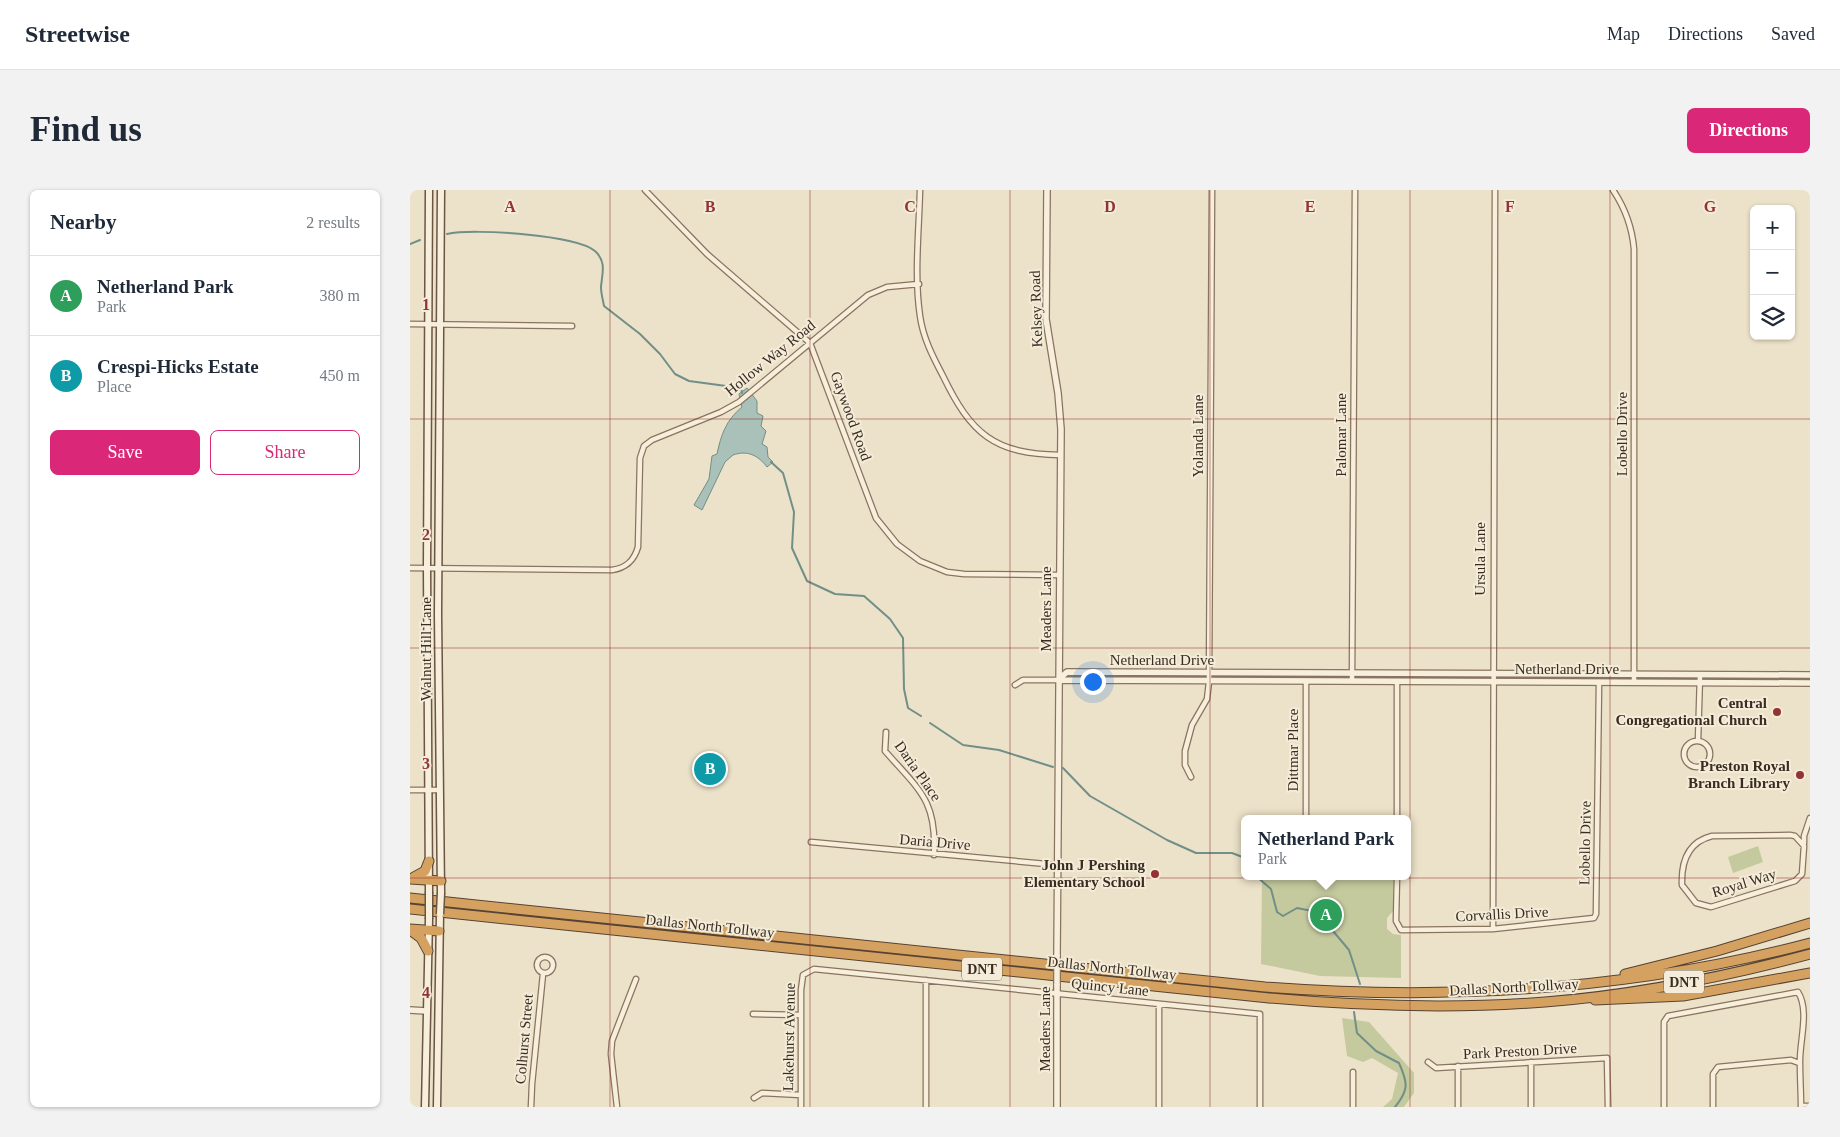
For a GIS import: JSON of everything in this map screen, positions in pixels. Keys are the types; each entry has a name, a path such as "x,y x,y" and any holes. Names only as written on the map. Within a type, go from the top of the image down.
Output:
{"highway":[{"path":"410,878 420,876 425,871 429,861"},
{"path":"410,878 441,880"},
{"name":"Dallas North Tollway","path":"410,898 1315,990 1392,994 1474,993 1598,982 1708,967 1810,944"},
{"name":"Dallas North Tollway","path":"410,909 1312,1002 1438,1005 1556,1001 1681,983 1810,954"},
{"path":"1598,982 1613,976 1717,951 1810,922"},
{"path":"410,930 439,931"},
{"path":"410,930 421,938 428,950"},
{"path":"1556,1001 1641,1000 1683,996 1810,973"}],"main road":[{"name":"Walnut Hill Lane","path":"425,1107 429,919 427,568 429,190"},
{"name":"Walnut Hill Lane","path":"437,1107 441,894 438,569 441,190"},
{"path":"426,1011 438,1011"}],"street":[{"name":"Gaywood Road","path":"645,190 707,254 810,343 876,518 897,544 920,561 948,572 964,574 1059,575"},
{"path":"920,190 920,315 926,340 951,393 969,421 988,437 1009,449 1028,454 1060,455"},
{"name":"Kelsey Road","path":"1047,190 1046,319 1058,392 1060,455"},
{"name":"Yolanda Lane","path":"1191,777 1184,765 1185,751 1192,724 1202,710 1207,698 1209,682 1212,190"},
{"name":"Palomar Lane","path":"1352,681 1355,190"},
{"name":"Ursula Lane","path":"1493,928 1492,674 1495,190"},
{"name":"Lobello Drive","path":"1612,190 1622,204 1630,223 1634,249 1634,682"},
{"name":"Hollow Way Road","path":"410,568 612,570 626,566 632,560 638,547 640,458 644,446 652,440 721,412 739,402 861,300 876,291 897,285 919,284"},
{"path":"410,324 572,326"},
{"name":"Meaders Lane","path":"1057,1107 1060,455"},
{"name":"Netherland Drive","path":"1058,680 1068,672 1810,676"},
{"path":"1422,673 1422,682"},
{"path":"1563,674 1563,682"},
{"path":"1698,741 1700,675"},
{"path":"1739,675 1739,683"},
{"path":"1015,686 1023,680 1058,680"},
{"name":"Netherland Drive","path":"1058,680 1810,683"},
{"name":"Dittmar Place","path":"1306,681 1306,815"},
{"path":"1397,682 1397,815"},
{"name":"Lobello Drive","path":"1596,914 1599,682"},
{"name":"Daria Place","path":"886,732 885,751 922,794 932,812 935,832 934,855"},
{"path":"1698,741 1707,745 1710,752 1708,761 1700,766 1692,766 1683,755 1686,746 1698,741"},
{"path":"410,790 439,790"},
{"name":"Royal Way","path":"1804,846 1796,836 1790,835 1712,836 1701,839 1685,855 1682,885 1696,903 1711,907 1800,878 1803,869 1804,846 1804,836 1810,812"},
{"name":"Daria Drive","path":"810,842 1057,865"},
{"name":"Corvallis Drive","path":"1397,880 1396,921 1401,930 1406,931 1493,928 1591,920 1596,914"},
{"name":"Quincy Lane","path":"808,970 1260,1014 1260,1107"},
{"name":"Lakehurst Avenue","path":"801,1107 803,975 808,970"},
{"name":"Colhurst Street","path":"531,1107 543,974"},
{"path":"617,1107 611,1054 612,1041 636,979"},
{"path":"926,980 926,1107"},
{"path":"1664,1107 1664,1022 1671,1014 1798,992 1803,1002 1804,1012 1799,1063 1801,1107 1810,1106"},
{"path":"1159,1005 1159,1107"},
{"path":"410,1010 426,1011"},
{"path":"753,1014 801,1015"},
{"name":"Park Preston Drive","path":"1428,1062 1436,1068 1607,1058 1608,1107"},
{"path":"1713,1107 1713,1074 1718,1067 1791,1060 1799,1063"},
{"path":"1531,1107 1532,1062"},
{"path":"1458,1066 1458,1107"},
{"path":"1353,1072 1353,1107"},
{"path":"754,1098 762,1094 801,1095"}],"green space":[{"path":"1758,846 1763,862 1733,873 1728,857"},
{"path":"1262,880 1393,880 1393,911 1387,918 1387,929 1393,934 1401,935 1401,978 1320,976 1261,964"},
{"path":"1342,1018 1369,1022 1414,1073 1414,1093 1404,1107 1383,1107 1392,1099 1398,1073 1372,1058 1363,1062 1347,1056"}],"water":[{"path":"747,388 757,401 757,413 763,416 761,426 766,431 762,444 767,447 768,457 773,462 767,467 760,459 748,453 733,455 725,462 702,510 694,505 709,479 712,456 717,454 722,434 728,423 742,407 739,394"}],"waterway":[{"path":"447,234 460,232 524,234 584,245 595,251 601,259 603,273 601,290 604,306 640,334 660,354 675,374 689,381 741,388 742,393"},
{"path":"410,244 420,240"},
{"path":"771,462 783,473 794,512 792,548 807,581 835,594 864,596 890,619 903,638 904,689 908,708 921,716"},
{"path":"930,723 963,745 999,750 1053,767"},
{"path":"1063,768 1090,796 1167,840 1196,853 1232,853 1241,856"},
{"path":"1261,880 1271,889 1277,912 1283,916 1297,908 1317,912 1349,950 1360,984"},
{"path":"1354,1012 1357,1033 1376,1051 1399,1063 1406,1086 1403,1096 1395,1107"}],"place":[{"name":"Central Congregational Church","path":"1777,712"},
{"name":"Crespi-Hicks Estate","path":"710,769"},
{"name":"Preston Royal Branch Library","path":"1800,775"},
{"name":"John J Pershing Elementary School","path":"1155,874"},
{"name":"Netherland Park","path":"1326,915"}]}
